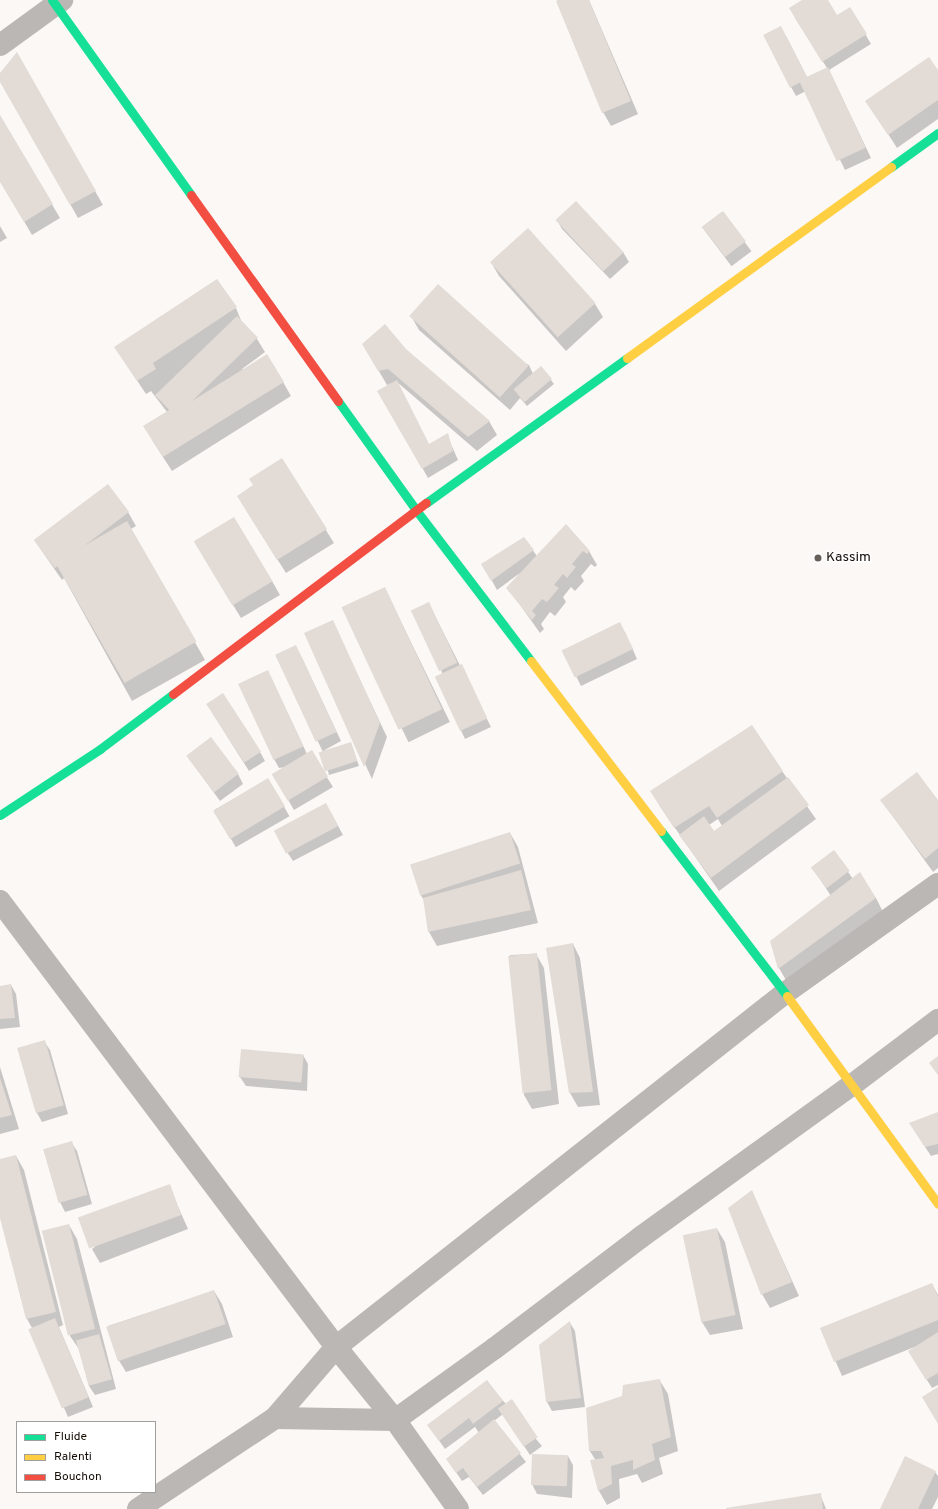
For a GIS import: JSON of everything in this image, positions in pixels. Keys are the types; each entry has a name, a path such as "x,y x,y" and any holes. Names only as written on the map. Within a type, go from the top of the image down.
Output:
{"street":[{"path":"0,44 56,2 416,510 785,993 938,1204"},
{"path":"0,815 100,749 416,510 938,133"},
{"path":"138,1509 275,1418 336,1347 785,993 938,884"},
{"path":"0,901 336,1347 395,1420 458,1509"},
{"path":"275,1418 395,1420 852,1086 938,1020"}],"building":[{"path":"589,0 631,101 602,113 556,1"},
{"path":"802,0 828,0 837,15 850,7 867,34 822,62 789,8"},
{"path":"781,26 808,79 790,88 763,35"},
{"path":"17,52 96,191 70,205 0,82 0,73"},
{"path":"929,57 938,70 938,100 888,135 865,101"},
{"path":"828,67 866,148 837,161 799,81"},
{"path":"0,115 53,204 24,222 0,182"},
{"path":"576,201 624,252 603,271 556,220"},
{"path":"723,211 746,241 725,257 702,227"},
{"path":"528,228 596,303 558,337 490,262"},
{"path":"217,279 237,307 153,363 156,369 137,381 114,347"},
{"path":"438,284 529,366 500,398 409,316"},
{"path":"237,316 258,338 176,417 155,395"},
{"path":"385,324 406,349 490,421 468,437 388,369 378,371 362,344"},
{"path":"267,354 284,382 163,457 143,426 174,407 176,411"},
{"path":"541,366 552,379 524,402 513,389"},
{"path":"397,380 429,444 448,433 453,451 422,469 377,391"},
{"path":"282,458 327,529 277,560 237,496 253,485 249,479"},
{"path":"108,484 129,512 55,568 34,540"},
{"path":"234,517 273,581 232,605 194,541"},
{"path":"127,521 196,641 125,683 55,562"},
{"path":"566,524 590,551 587,554 583,551 572,564 576,567 567,578 563,574 554,585 559,588 547,602 542,599 532,611 536,615 532,620 506,588"},
{"path":"524,537 534,550 491,581 481,564"},
{"path":"385,587 442,709 399,730 341,607"},
{"path":"429,602 457,663 439,671 411,610"},
{"path":"333,620 380,723 364,767 304,633"},
{"path":"620,622 633,649 575,677 562,650"},
{"path":"296,645 337,732 316,742 275,655"},
{"path":"462,664 487,718 460,731 435,677"},
{"path":"268,670 303,746 274,760 238,684"},
{"path":"223,693 261,752 244,763 206,704"},
{"path":"752,725 783,771 717,818 709,806 674,828 650,791"},
{"path":"211,737 239,774 214,792 186,756"},
{"path":"351,742 357,761 325,772 319,753"},
{"path":"312,750 328,777 288,801 272,774"},
{"path":"917,772 938,800 938,848 925,859 880,800"},
{"path":"788,777 809,805 711,878 679,835 704,816 714,831"},
{"path":"268,778 285,806 230,839 213,811"},
{"path":"326,803 338,826 286,854 274,831"},
{"path":"510,832 520,863 420,896 410,864"},
{"path":"834,850 850,871 826,888 811,867"},
{"path":"521,870 531,910 428,932 423,898"},
{"path":"860,872 876,898 778,969 770,941"},
{"path":"573,943 593,1092 569,1093 546,948"},
{"path":"537,953 551,1090 523,1093 508,956"},
{"path":"11,984 15,1018 0,1019 0,986"},
{"path":"45,1040 64,1105 36,1113 17,1048"},
{"path":"241,1049 304,1054 301,1082 239,1077"},
{"path":"938,1056 938,1075 929,1063"},
{"path":"0,1078 12,1115 0,1118"},
{"path":"938,1112 938,1144 925,1147 909,1123"},
{"path":"72,1141 87,1195 59,1203 43,1149"},
{"path":"16,1155 56,1312 26,1319 0,1218 0,1159"},
{"path":"170,1184 181,1215 89,1249 78,1218"},
{"path":"752,1190 792,1282 761,1295 728,1208"},
{"path":"69,1224 95,1329 68,1336 42,1231"},
{"path":"717,1228 736,1315 701,1322 683,1235"},
{"path":"932,1283 938,1297 938,1320 834,1362 820,1328"},
{"path":"214,1290 226,1324 118,1361 106,1327"},
{"path":"55,1318 89,1397 62,1408 28,1329"},
{"path":"570,1321 581,1398 546,1402 539,1345"},
{"path":"938,1332 938,1373 926,1380 908,1351"},
{"path":"99,1334 112,1379 89,1386 76,1341"},
{"path":"660,1379 671,1437 652,1444 655,1460 633,1470 633,1460 611,1466 612,1484 598,1491 590,1460 604,1458 601,1451 589,1451 586,1408 622,1396 623,1385"},
{"path":"487,1380 503,1401 473,1424 469,1418 439,1441 427,1425"},
{"path":"938,1387 938,1424 922,1397"},
{"path":"512,1399 538,1437 524,1447 498,1409"},
{"path":"494,1419 521,1453 477,1487 463,1468 456,1473 446,1459"},
{"path":"532,1454 568,1455 567,1486 531,1485"},
{"path":"905,1456 936,1471 918,1509 880,1509"},
{"path":"821,1493 823,1509 726,1509 726,1508"}],"traffic: fast":[{"path":"52,0 191,195"},
{"path":"891,167 938,133"},
{"path":"426,503 627,358"},
{"path":"338,401 416,510 531,661"},
{"path":"0,815 100,749 173,694"},
{"path":"661,831 787,996"}],"traffic: slow":[{"path":"627,358 891,167"},
{"path":"531,661 661,831"},
{"path":"787,996 938,1204"}],"traffic: jam":[{"path":"191,195 338,401"},
{"path":"173,694 426,503"}],"place":[{"name":"Kassim","path":"818,558"}]}
